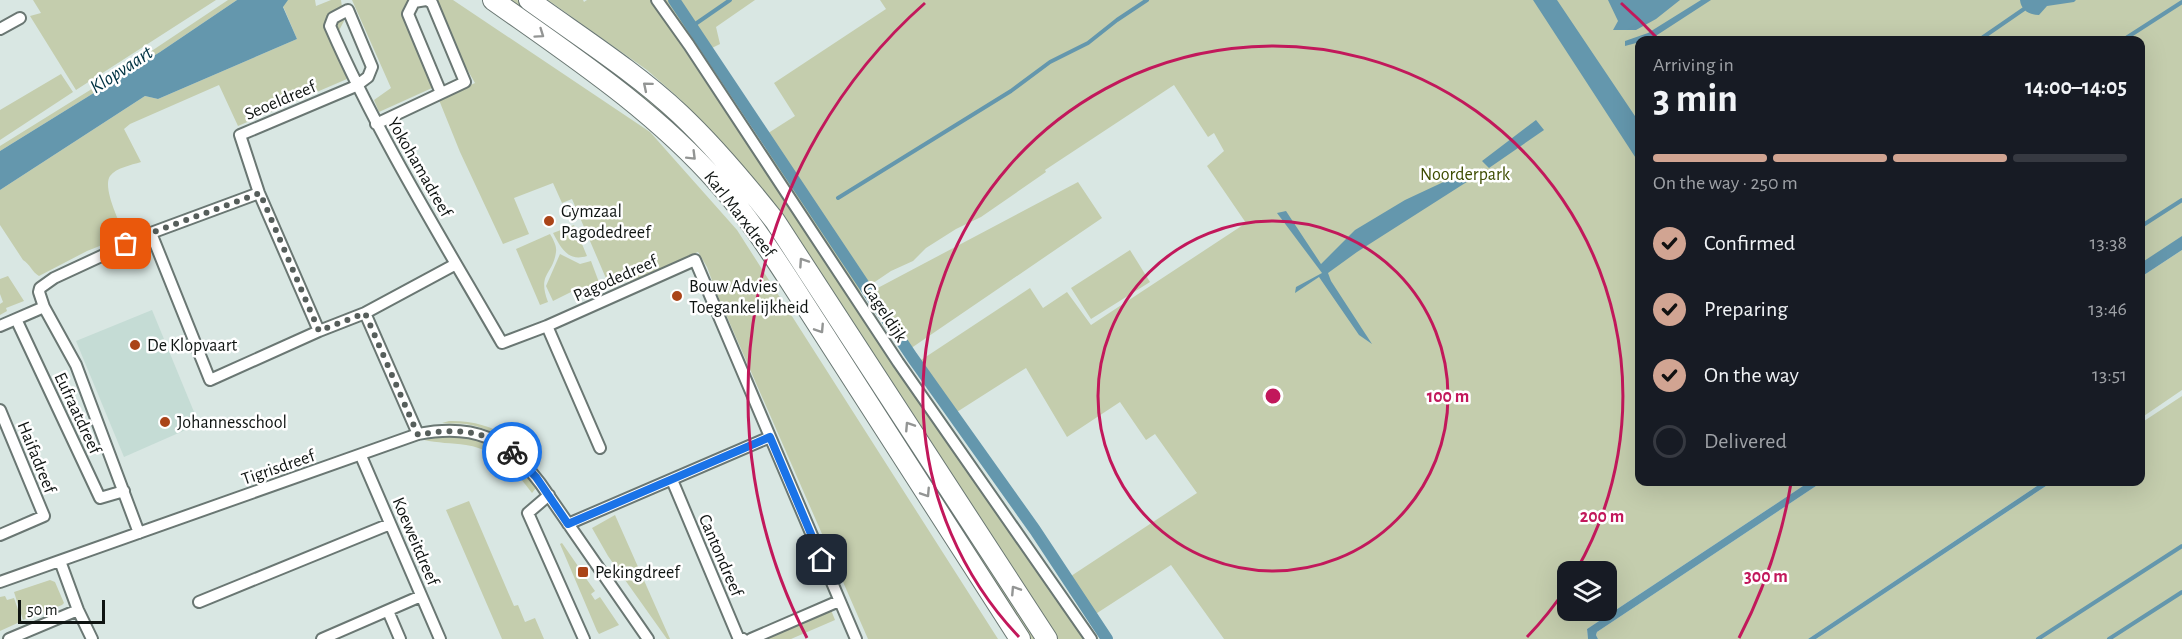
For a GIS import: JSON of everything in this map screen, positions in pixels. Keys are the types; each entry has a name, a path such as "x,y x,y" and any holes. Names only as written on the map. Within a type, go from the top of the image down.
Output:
{"highway":[{"name":"Karl Marxdreef","path":"493,0 594,72 654,119 719,184 755,229 792,284 1020,639"},
{"name":"Karl Marxdreef","path":"529,0 636,77 679,113 724,157 768,212 808,269 1047,639"}],"street":[{"path":"376,124 465,82 432,3 426,0 414,2 408,14 441,93"},
{"name":"Gageldijk","path":"657,0 898,362 1090,639"},
{"name":"Yokohamadreef","path":"356,86 368,77 372,66 348,10 333,18 330,26 356,86 376,124 456,264"},
{"path":"0,29 20,18"},
{"name":"Seoeldreef","path":"260,193 240,135 356,86"},
{"path":"319,331 260,193 151,233 210,380 365,313 456,264"},
{"name":"Eufraatdreef","path":"139,532 76,365 44,307 39,292 40,288 54,278 151,233"},
{"name":"Pagodedreef","path":"456,264 501,343 547,326 695,260 770,437"},
{"path":"0,326 44,307"},
{"path":"365,313 418,435"},
{"name":"Eufraatdreef","path":"16,319 100,498 124,491"},
{"path":"547,326 600,448"},
{"name":"Haifadreef","path":"0,410 44,516 0,535"},
{"name":"Tigrisdreef","path":"0,582 418,435 441,430 459,430 476,433 498,442 522,461 549,495 648,639"},
{"path":"568,524 770,437 856,639"},
{"name":"Koeweitdreef","path":"361,456 440,639"},
{"name":"Cantondreef","path":"672,480 738,637 743,639"},
{"path":"549,495 528,513 584,639"},
{"path":"199,602 390,524"},
{"path":"60,561 78,610 92,639"},
{"path":"322,639 421,596"},
{"path":"751,639 839,601"},
{"path":"9,639 78,610"},
{"path":"388,612 400,639"}],"shaded area":[{"path":"152,310 199,424 124,457 76,341"}],"green space":[{"path":"33,0 216,0 76,90 30,16 41,13"},
{"path":"228,0 237,0 160,52 0,151 0,146 132,64"},
{"path":"287,0 315,0 316,6 331,0 341,0 344,21 332,44 347,79 238,126 219,85 130,124 124,129 141,162 116,171 108,181 113,206 125,236 87,251 39,276 23,260 0,225 0,190 145,96 158,99 297,39 283,6"},
{"path":"352,0 411,0 404,15 405,22 432,88 379,112 374,100 391,88"},
{"path":"427,0 453,0 650,132 737,230 998,639 868,639 707,267 698,252 637,279 618,284 616,280 608,283 572,199 562,203 553,183 514,198 529,234 503,244 460,152 439,100 475,83"},
{"path":"502,0 517,0 637,84 748,192 1042,639 1028,639 747,207"},
{"path":"548,0 583,0 584,2 587,0 651,0 914,395 1005,520 1085,639 1055,639 767,196 738,160 680,99 647,70"},
{"path":"657,0 755,0 716,27 720,44 704,52 697,40 689,45"},
{"name":"Noorderpark","path":"880,0 2182,0 2182,238 2145,262 2145,36 1635,36 1635,486 1803,486 1617,609 1617,561 1557,561 1557,621 1599,621 1587,629 1588,639 1224,639 1171,565 1091,617 1065,580 1197,493 1155,434 1146,440 1120,402 1067,437 1026,368 949,417 915,364 1030,288 1043,308 1067,292 1091,325 1246,223 1207,166 1224,151 1214,133 1208,137 1174,85 1045,170 1046,172 981,217 956,229 926,248 913,261 891,271 854,296 760,153 769,147 762,137 795,116 774,83 886,9"},
{"path":"61,74 73,92 0,140 0,110"},
{"path":"1078,182 1102,218 904,353 866,297 872,291"},
{"path":"574,225 587,256 570,255 562,248 553,233"},
{"path":"550,234 556,252 544,285 548,302 540,305 516,249"},
{"path":"1130,250 1150,282 1091,319 1071,288"},
{"path":"2182,250 2182,390 2145,415 2145,274"},
{"path":"560,254 580,264 591,261 600,285 583,292 581,287 553,301 546,286"},
{"path":"8,276 24,301 6,308 7,311 0,315 0,304 3,302 0,294 0,279"},
{"path":"2182,396 2182,639 1816,639 2046,486 2145,486 2145,420"},
{"path":"449,421 475,423 499,431 520,445 538,464 534,467 521,451 496,434 476,426 442,423"},
{"path":"450,435 477,440 499,451 518,467 536,488 532,493 504,462 487,451 466,445 424,440"},
{"path":"1816,486 2037,486 1808,639 1598,639 1597,632 1617,621 1617,619"},
{"path":"469,501 514,606 518,605 525,622 535,618 544,639 502,639 446,510"},
{"path":"615,515 670,639 667,639 608,556 592,528"},
{"path":"562,543 580,569 578,570 583,578 585,577 595,591 591,594 595,600 600,597 619,625 599,634 560,544"},
{"path":"50,580 55,582 64,603 23,620 14,592"},
{"path":"5,596 7,600 14,598 22,621 0,631 0,597"},
{"path":"831,610 835,620 791,639 762,639"}],"water":[{"path":"237,0 288,0 283,7 297,39 158,99 145,96 0,190 0,151 160,52"},
{"path":"1533,0 1557,0 1635,116 1635,157"},
{"path":"1608,0 1680,0 1656,19 1636,30 1613,30 1618,21"},
{"path":"1701,0 1711,0 1656,36 1639,36"},
{"path":"2020,0 2076,0 2047,6 2039,15 2026,11"},
{"path":"1635,38 1635,43 1625,46 1625,41"},
{"path":"1536,120 1544,130 1489,168 1482,161"},
{"path":"1467,171 1473,178 1328,273 1372,344 1359,335 1319,277 1295,293 1296,287 1322,273 1277,213 1286,211 1321,264 1355,230 1405,200"},
{"path":"2182,236 2182,250 2145,274 2145,260"},
{"path":"1803,486 1816,486 1617,619 1617,609"},
{"path":"2037,486 2046,486 1816,639 1808,639"},
{"path":"1599,621 1614,621 1597,632 1598,639 1588,639 1587,629"}],"waterway":[{"path":"674,0 912,357 1035,530 1107,639"},
{"path":"691,27 730,0"},
{"path":"838,198 1011,91 1050,62 1088,43 1147,0"},
{"path":"2129,36 2182,2"},
{"path":"1985,36 2024,9"},
{"path":"2145,224 2182,200"},
{"path":"2038,639 2182,546"},
{"path":"2109,639 2182,592"}],"way so far":[{"path":"126,244 260,193 319,331 365,313 418,435 441,430 476,433 498,442 512,452"}],"place":[{"name":"Gymzaal Pagodedreef","path":"549,221"},
{"name":"Bouw Advies Toegankelijkheid","path":"677,296"},
{"name":"De Klopvaart","path":"135,345"},
{"name":"Johannesschool","path":"165,422"},
{"name":"Pekingdreef","path":"583,572"}],"route":[{"path":"512,452 536,477 568,524 770,437 822,560"}],"water label":[{"name":"Klopvaart","path":"121,69"}]}
